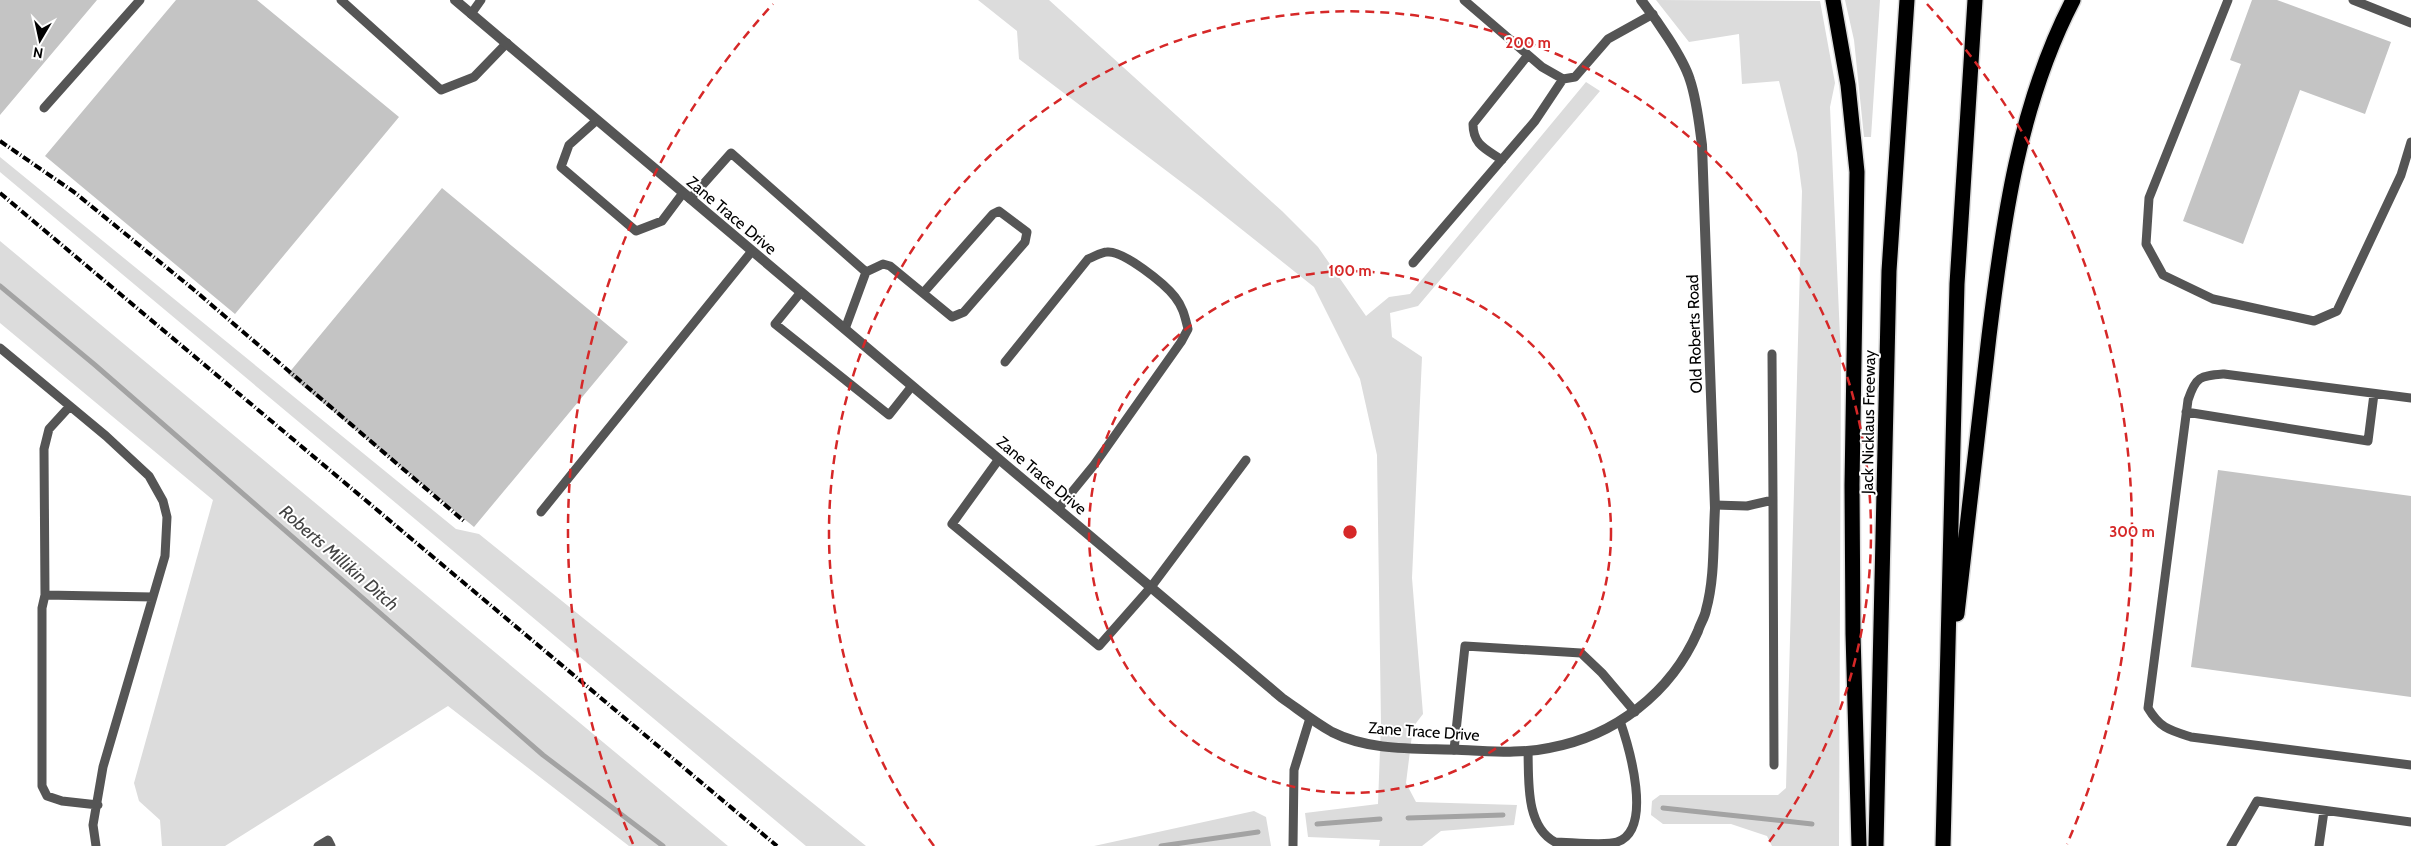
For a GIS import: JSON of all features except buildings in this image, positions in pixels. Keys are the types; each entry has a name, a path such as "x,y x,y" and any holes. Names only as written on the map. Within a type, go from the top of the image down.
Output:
{"highway":[{"path":"1833,0 1848,85 1857,172 1852,485 1853,634 1859,846"},
{"name":"Jack Nicklaus Freeway","path":"1876,846 1889,271 1907,0"},
{"path":"1943,846 1956,284 1975,0"},
{"path":"1946,700 1995,287 2008,201 2020,144 2039,78 2073,0"}],"street":[{"name":"Zane Trace Drive","path":"455,0 1282,698 1333,732 1376,745 1454,750 1528,751 1568,744 1594,735 1635,712 1674,674"},
{"name":"Old Roberts Road","path":"1641,0 1653,14 1690,78 1698,112 1702,145 1715,505 1712,560 1706,610 1686,656 1674,674"}],"lane":[{"path":"44,108 140,0"},
{"path":"341,0 441,90 474,77 506,44"},
{"path":"471,14 481,0"},
{"path":"1464,0 1542,67 1563,79 1575,77 1608,40 1653,14"},
{"path":"2228,0 2149,198 2146,244 2163,275 2213,299 2314,321 2337,311 2401,175 2411,142"},
{"path":"2354,0 2411,23"},
{"path":"1502,160 1478,143 1473,135 1473,124 1528,55"},
{"path":"1413,263 1535,121 1563,79"},
{"path":"597,120 569,145 561,167 636,231 662,221 731,153 866,272"},
{"path":"845,329 866,272 882,264 890,266 952,316 964,312 1025,242 1028,232 999,212 993,214 924,292"},
{"path":"541,512 752,251"},
{"path":"1005,362 1088,259 1107,252 1122,255 1154,279 1174,296 1184,312 1188,329 1181,342 1094,465 1058,509"},
{"path":"801,292 774,324 889,415 912,386"},
{"path":"0,348 106,436 149,476 163,501 168,534 165,556 104,767 93,825 96,846"},
{"path":"1772,354 1774,764"},
{"path":"2411,398 2224,374 2205,376 2194,383 2186,412 2148,708 2156,721 2167,730 2191,737 2411,765"},
{"path":"2186,412 2368,441 2374,394"},
{"path":"70,406 50,429 44,449 45,595 42,608 42,786 47,796 62,801 98,805"},
{"path":"999,459 952,524 1098,646 1151,587 1246,460"},
{"path":"1715,505 1747,506 1773,500"},
{"path":"45,595 153,597"},
{"path":"1454,750 1465,646 1581,653 1635,712"},
{"path":"1293,846 1294,770 1310,718"},
{"path":"1528,751 1530,798 1536,819 1549,839 1555,842 1616,842 1629,834 1636,822 1635,780 1631,754 1620,721"},
{"path":"2231,846 2258,802 2411,822"},
{"path":"2319,846 2324,811"},
{"path":"318,846 328,840 331,846"}],"shaded area":[{"path":"978,0 1049,0 1282,211 1318,247 1366,316 1389,297 1410,294 1586,82 1600,91 1418,306 1390,313 1392,337 1422,357 1412,578 1423,714 1413,727 1406,783 1416,802 1517,805 1514,825 1441,831 1422,846 1379,846 1380,840 1308,837 1305,813 1378,804 1381,723 1377,455 1360,379 1314,287 1201,197 1019,59 1017,31"},
{"path":"1656,0 1820,1 1835,83 1830,107 1841,360 1839,846 1772,846 1767,836 1731,824 1663,824 1651,815 1652,801 1660,795 1778,795 1786,788 1802,191 1797,153 1779,81 1742,84 1739,34 1689,42"},
{"path":"1845,0 1880,0 1871,137 1864,137 1854,40"},
{"path":"0,157 456,529 479,534 866,846 806,846 0,172"},
{"path":"0,241 728,846 629,846 448,706 225,846 162,846 160,820 139,801 134,783 213,500 0,323"},
{"path":"1254,811 1266,817 1271,846 1094,846"}],"waterway":[{"name":"Roberts Millikin Ditch","path":"0,286 95,365 543,755 663,846"},
{"name":"Roberts Millikin Ditch","path":"1663,808 1812,824"},
{"name":"Roberts Millikin Ditch","path":"1408,818 1503,815"},
{"name":"Roberts Millikin Ditch","path":"1317,824 1380,819"},
{"name":"Roberts Millikin Ditch","path":"1161,846 1258,832"}],"railway":[{"path":"0,141 74,192 193,289 465,522"},
{"path":"0,193 777,846"}]}
